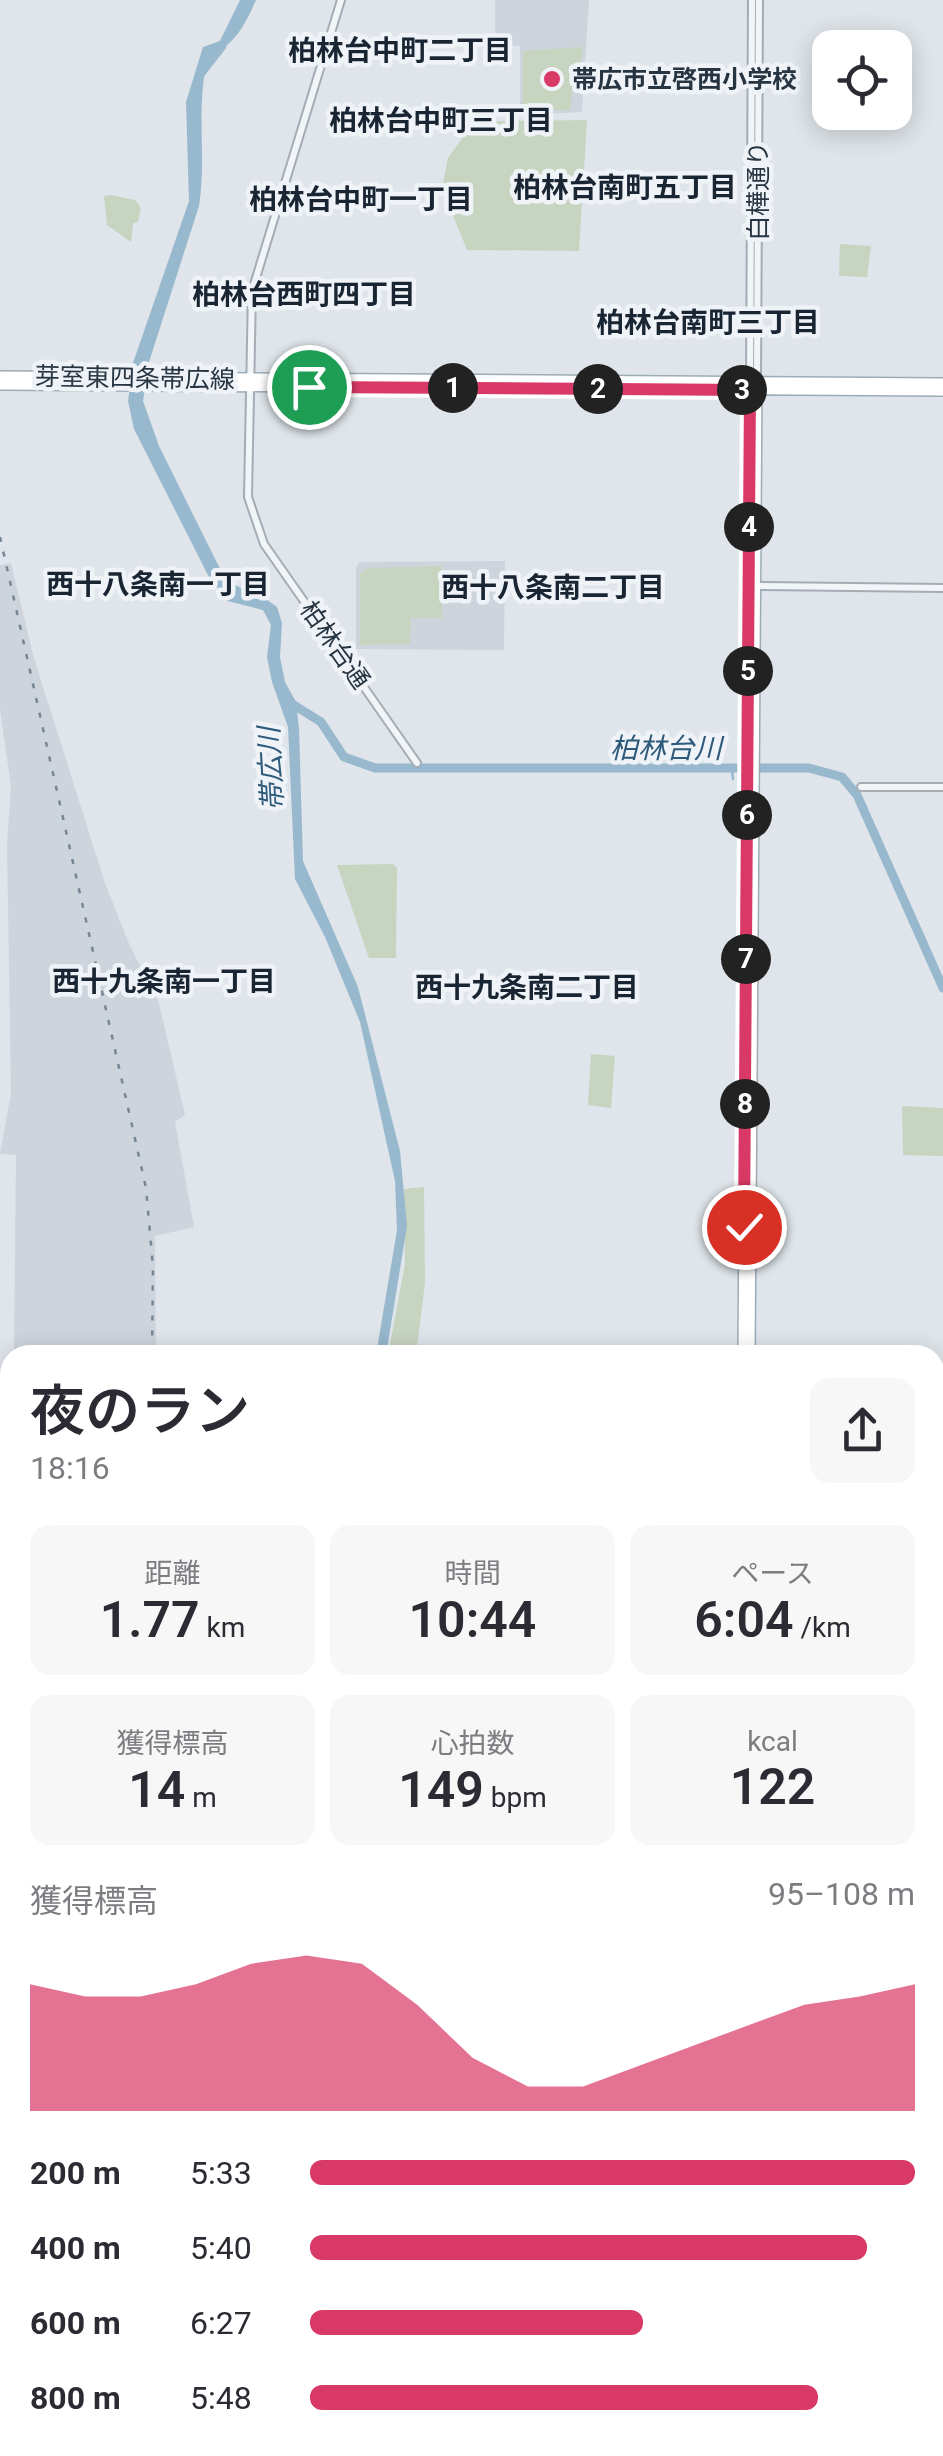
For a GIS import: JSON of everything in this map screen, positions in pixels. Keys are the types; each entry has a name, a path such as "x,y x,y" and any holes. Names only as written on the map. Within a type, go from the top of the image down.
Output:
{"main road":[{"name":"芽室東四条帯広線","path":"0,376 110,381"},
{"name":"芽室東四条帯広線","path":"0,385 166,381 753,386"},
{"path":"753,386 943,383"},
{"path":"753,386 943,391"},
{"path":"746,1345 753,386"}],"street":[{"name":"柏林台通","path":"340,0 256,271 248,497 258,535 417,763"},
{"name":"白樺通り","path":"753,386 756,0"},
{"path":"752,586 943,588"},
{"path":"861,787 943,787"}],"shaded area":[{"name":"帯広市立啓西小学校","path":"495,0 589,0 582,112 520,115 520,46 495,44"},
{"path":"505,561 504,650 356,649 356,568 360,562"},
{"path":"11,563 33,655 105,883 130,946 159,1003 185,1115 175,1122 194,1227 155,1236 156,1345 14,1345 16,1155 0,1154 11,1093 7,843 11,786 0,709 0,565"}],"green space":[{"path":"583,47 570,110 523,111 523,51"},
{"path":"587,120 579,251 467,250 442,188 448,158 463,137 499,121"},
{"path":"104,196 135,200 141,208 138,222 133,223 131,242 107,225"},
{"path":"840,244 871,246 867,277 839,276"},
{"path":"442,566 442,618 411,618 410,644 360,645 360,574 368,568"},
{"path":"393,864 397,868 396,958 369,958 337,865"},
{"path":"591,1054 615,1056 611,1108 588,1105"},
{"path":"902,1106 943,1108 943,1156 903,1155"},
{"path":"424,1187 425,1283 417,1345 390,1345 405,1264 404,1189"}],"water":[{"path":"240,0 256,0 238,34 208,58 202,95 199,206 149,362 143,401 159,446 226,581 277,607 282,623 280,657 285,682 296,702 299,728 303,861 358,987 400,1151 407,1226 388,1345 378,1345 397,1230 395,1181 360,1022 325,937 295,879 288,727 267,657 271,625 263,610 228,601 210,579 134,429 128,401 133,363 189,201 186,102 203,47 220,41"}],"waterway":[{"name":"帯広川","path":"201,73 222,46"},
{"name":"柏林台川","path":"289,702 321,722 344,757 375,768 809,768 842,777 857,795 943,988"},
{"path":"732,770 733,779"}],"railway":[{"path":"0,537 146,1188 153,1267 152,1345"}],"place":[{"name":"帯広市立啓西小学校","path":"552,79"}],"district":[{"name":"柏林台中町二丁目","path":"400,50"},
{"name":"柏林台中町三丁目","path":"441,120"},
{"name":"柏林台南町五丁目","path":"625,187"},
{"name":"柏林台中町一丁目","path":"361,199"},
{"name":"柏林台西町四丁目","path":"304,294"},
{"name":"柏林台南町三丁目","path":"708,322"},
{"name":"西十八条南一丁目","path":"158,584"},
{"name":"西十八条南二丁目","path":"553,587"},
{"name":"西十九条南一丁目","path":"164,981"},
{"name":"西十九条南二丁目","path":"527,987"}],"route":[{"path":"309,387 750,390 744,1227"}]}
